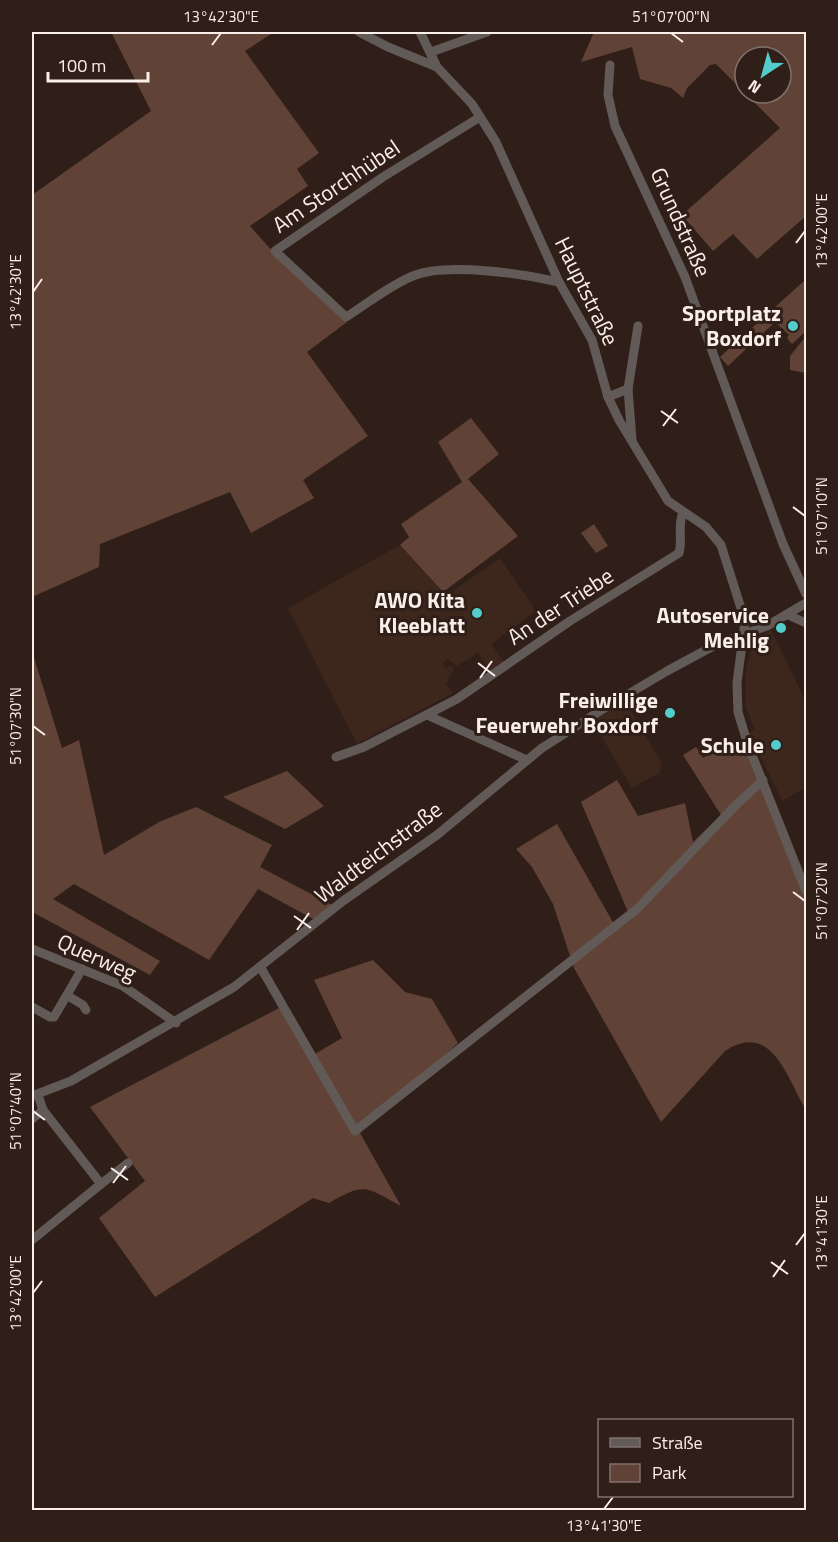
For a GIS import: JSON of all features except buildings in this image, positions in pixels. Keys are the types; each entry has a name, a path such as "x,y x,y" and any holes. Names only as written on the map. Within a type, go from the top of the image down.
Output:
{"street":[{"name":"Hauptstraße","path":"359,32 437,67 461,92 480,117 496,142 559,282 596,350 608,397 632,442 669,501 706,527 720,545 745,621 745,636 737,683 738,712 748,745 807,891"},
{"path":"420,32 437,67"},
{"path":"431,52 487,32"},
{"name":"Grundstraße","path":"610,65 608,75 610,111 615,126 685,277 783,544 807,594"},
{"name":"Am Storchhübel","path":"480,117 382,177 275,250 346,317 414,275 473,269 534,276 559,282"},
{"path":"632,442 628,389 638,326"},
{"path":"608,397 628,389"},
{"name":"An der Triebe","path":"336,757 364,747 429,714 680,553 683,513"},
{"name":"Waldteichstraße","path":"35,1096 71,1081 176,1023 261,968 343,901 437,835 527,760 649,680 720,643 745,636 807,603"},
{"path":"788,615 807,623"},
{"path":"429,714 527,760"},
{"path":"261,968 355,1131 638,909 736,805 763,780"},
{"name":"Querweg","path":"32,949 123,986 176,1023"},
{"path":"32,1007 54,1017 82,969"},
{"path":"68,996 83,1005 86,1010"},
{"path":"35,1096 43,1110 101,1184"},
{"path":"32,1119 43,1110"},
{"path":"32,1240 128,1163"}],"shaded area":[{"path":"400,545 446,596 500,558 536,611 491,644 504,662 490,671 478,653 457,666 448,659 442,663 446,669 450,665 454,669 446,684 453,693 357,744 288,608"},
{"path":"771,630 806,702 806,787 782,801 749,733 755,730 745,705 746,670 752,645 756,638"},
{"path":"625,701 662,764 659,773 632,788 593,722"}],"green space":[{"path":"111,32 274,32 245,51 319,153 297,169 308,186 250,226 274,253 347,322 307,352 368,436 303,480 314,498 251,533 230,492 100,544 99,567 32,597 32,195 151,111"},
{"path":"594,32 806,32 806,216 757,259 733,234 713,251 682,215 780,128 757,105 793,105 793,45 733,45 733,81 716,64 710,65 687,88 683,98 671,88 640,79 632,47 581,62"},
{"name":"Sportplatz Boxdorf","path":"806,279 806,331 792,344 787,338 789,335 775,322 728,366 720,357"},
{"path":"806,336 806,373 790,370 790,356"},
{"path":"471,418 499,454 468,479 518,536 443,592 400,545 409,537 401,524 462,482 438,442"},
{"path":"594,524 608,546 596,553 581,533"},
{"path":"32,651 62,748 79,740 104,855 159,822 196,807 272,845 260,867 332,905 315,920 258,889 209,960 74,884 53,899 160,961 150,975 32,912"},
{"path":"731,742 739,756 747,752 806,901 806,1110 776,1056 755,1043 741,1044 725,1051 661,1122 574,968 553,904 532,867 516,849 557,824 614,924 628,912 581,802 617,780 638,816 685,803 693,842 721,815 683,755 696,747 703,758"},
{"path":"287,771 324,806 285,829 223,797"},
{"path":"373,960 405,992 432,999 458,1043 360,1133 401,1206 372,1191 365,1190 351,1192 329,1203 313,1198 155,1297 99,1218 145,1181 90,1107 281,1007 315,1054 342,1038 314,980"}],"place":[{"name":"Sportplatz Boxdorf","path":"793,326"},
{"name":"AWO Kita Kleeblatt","path":"477,613"},
{"name":"Autoservice Mehlig","path":"781,628"},
{"name":"Freiwillige Feuerwehr Boxdorf","path":"670,713"},
{"name":"Schule","path":"776,745"}]}
